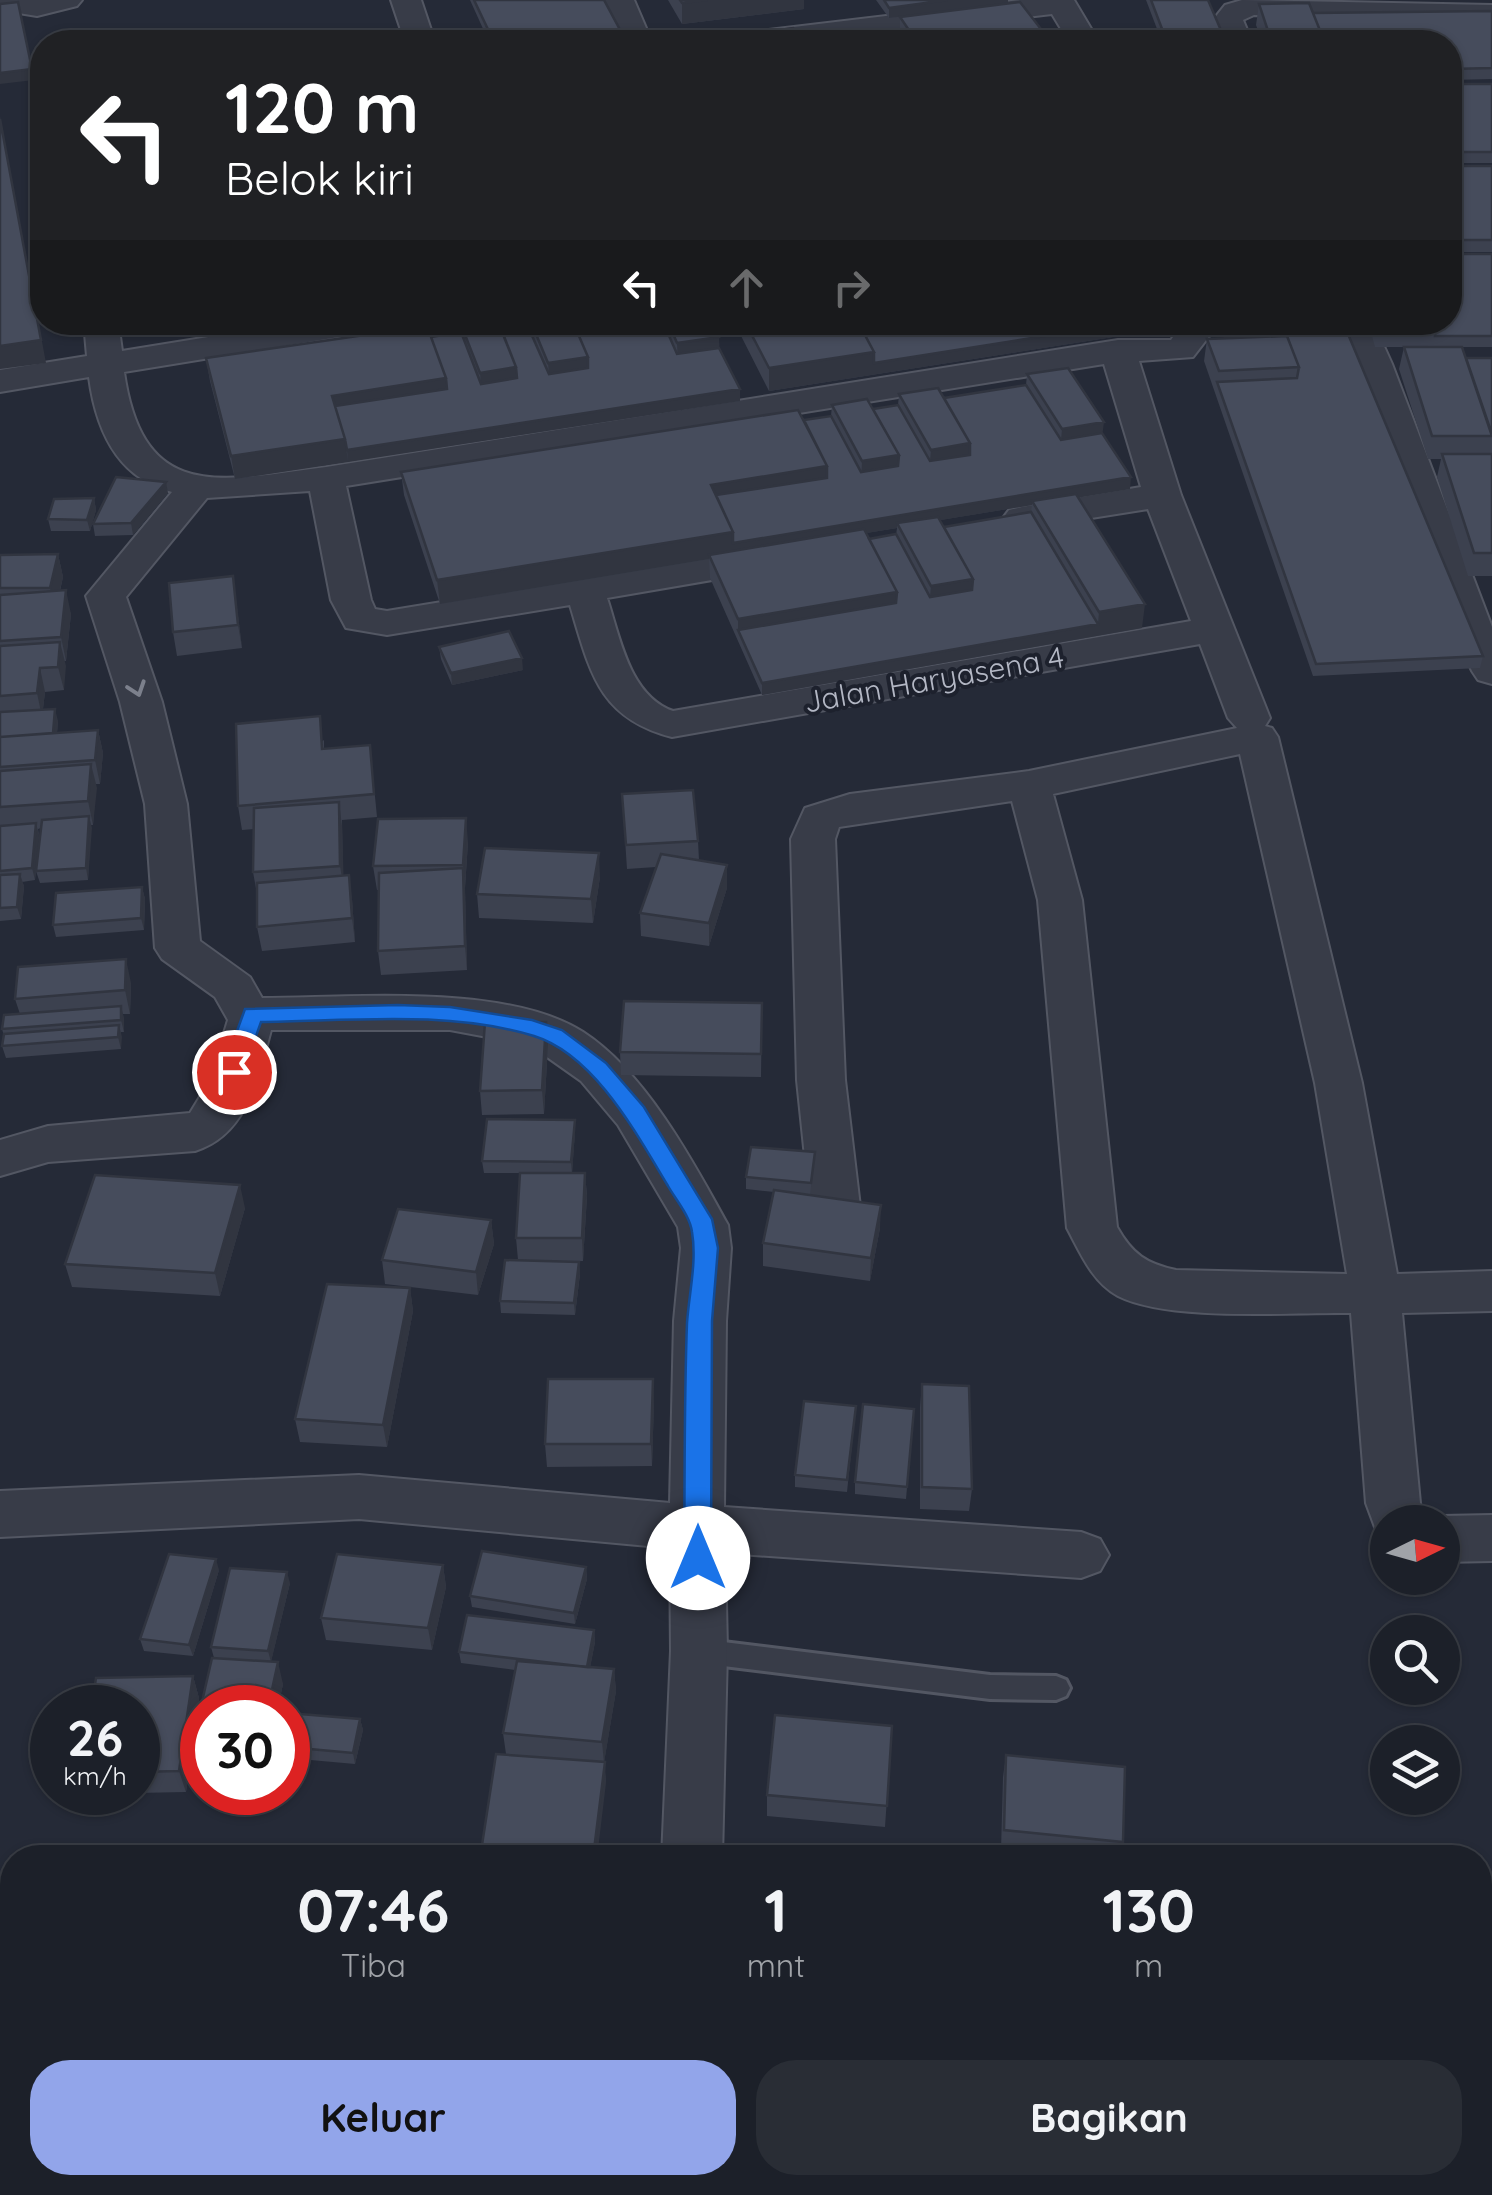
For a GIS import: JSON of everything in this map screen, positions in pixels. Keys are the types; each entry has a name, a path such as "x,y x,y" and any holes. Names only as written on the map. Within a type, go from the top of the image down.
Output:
{"street":[{"path":"0,1 37,8 67,0"},
{"path":"406,0 416,30"},
{"path":"619,0 632,30"},
{"path":"816,0 833,30"},
{"path":"1232,30 1228,20 1235,11 1296,0"},
{"path":"882,30 1060,2 1077,30"},
{"path":"1254,6 1492,14"},
{"path":"37,8 42,30"},
{"path":"102,335 112,408 136,459 152,474 196,488 326,478 1118,351 1180,350 1193,335"},
{"path":"0,380 284,335"},
{"path":"1361,335 1427,467 1473,584 1468,620 1489,654"},
{"path":"1118,351 1162,495 1249,718"},
{"path":"1374,364 1413,364"},
{"path":"326,478 351,600 360,619 387,623 816,552"},
{"path":"196,488 106,596 142,702 166,804 178,948 234,988 239,1002 253,1014 419,1012 532,1028 554,1035 598,1069 636,1113 703,1225 706,1248 700,1321 699,1651 692,1845"},
{"path":"989,523 1162,495"},
{"name":"Jalan Haryasena 4","path":"584,590 623,695 636,711 654,722 689,724 1214,629"},
{"path":"836,1215 820,1061 814,838 820,818 850,808 1029,785 1256,737 1336,1073 1376,1294 1393,1505"},
{"path":"1029,785 1060,900 1092,1228 1109,1259 1134,1281 1176,1290 1376,1294 1492,1291"},
{"path":"0,1158 48,1144 194,1133 206,1128 220,1115 253,1014"},
{"path":"0,1514 359,1497 697,1528 1081,1555"},
{"path":"1460,1538 1492,1538"}],"lane":[{"path":"699,1651 990,1687 1056,1688"}],"building":[{"path":"474,0 604,0 620,30 488,30"},
{"path":"884,0 947,0 889,8"},
{"path":"1151,0 1208,0 1221,30 1162,30"},
{"path":"18,2 30,69 0,73 0,4"},
{"path":"1020,2 1042,30 909,30 900,17"},
{"path":"1309,3 1320,30 1268,30 1259,4"},
{"path":"1492,11 1492,68 1462,69 1462,30 1320,30 1313,13"},
{"path":"1462,84 1492,84 1492,152 1462,152"},
{"path":"0,119 30,281 30,335 40,335 41,340 0,346"},
{"path":"1462,166 1492,166 1492,240 1462,240"},
{"path":"1462,254 1492,254 1492,336 1435,336 1462,335"},
{"path":"365,335 430,335 446,378 332,396 345,439 231,456 206,358"},
{"path":"462,335 481,384 517,378 504,335 532,335 549,374 588,368 588,357 579,335 669,335 677,354 719,348 740,389 347,450 335,406 447,389 431,337"},
{"path":"465,335 503,335 516,367 480,373"},
{"path":"536,335 579,335 588,357 548,363"},
{"path":"674,335 719,337 677,343"},
{"path":"752,335 865,335 874,352 769,368"},
{"path":"865,335 1051,335 874,363 874,352"},
{"path":"1348,335 1483,656 1316,664 1217,382 1297,378 1299,367 1287,336 1281,336"},
{"path":"1287,336 1299,367 1219,371 1207,339"},
{"path":"1404,347 1462,347 1492,436 1432,436"},
{"path":"1466,358 1492,358 1492,434"},
{"path":"1068,368 1104,422 1062,429 1027,374"},
{"path":"1026,385 1061,440 1102,433 1131,477 733,543 733,532 716,495 827,478 827,466 804,420 831,416 861,472 898,466 899,455 873,409 898,405 930,461 970,455 970,443 944,398"},
{"path":"938,388 970,443 931,450 899,394"},
{"path":"867,399 899,455 862,461 832,405"},
{"path":"798,410 827,466 711,485 733,532 437,580 401,472"},
{"path":"1442,454 1492,454 1492,553 1474,553"},
{"path":"116,477 166,482 131,523 93,524"},
{"path":"1076,494 1145,604 1099,612 1032,501"},
{"path":"94,498 87,520 48,519 54,499"},
{"path":"1031,512 1098,624 762,683 738,630 896,603 897,592 869,539 896,534 930,597 972,590 973,579 944,527"},
{"path":"938,517 973,579 931,586 897,523"},
{"path":"864,529 897,592 738,619 709,555"},
{"path":"58,554 50,588 0,588 0,555"},
{"path":"233,576 238,625 173,632 169,583"},
{"path":"66,590 61,637 0,641 0,595"},
{"path":"509,631 522,658 451,673 439,647"},
{"path":"60,642 58,667 40,668 37,693 0,696 0,646"},
{"path":"55,709 53,733 0,737 0,712"},
{"path":"320,716 322,749 370,745 374,794 238,806 236,724"},
{"path":"98,730 95,760 0,767 0,737"},
{"path":"91,764 88,801 0,807 0,771"},
{"path":"693,790 698,841 626,845 622,794"},
{"path":"339,802 340,866 253,872 254,808"},
{"path":"89,816 86,868 36,871 42,820"},
{"path":"466,818 463,865 373,866 378,819"},
{"path":"36,823 32,868 0,871 0,826"},
{"path":"485,848 599,853 591,899 477,894"},
{"path":"661,854 727,865 709,923 640,913"},
{"path":"463,868 465,946 378,951 379,873"},
{"path":"20,874 17,907 0,908 0,875"},
{"path":"349,875 352,918 257,927 257,883"},
{"path":"142,887 141,918 53,925 56,893"},
{"path":"126,959 125,990 15,999 18,967"},
{"path":"624,1001 762,1003 761,1054 620,1052"},
{"path":"121,1006 121,1020 2,1029 4,1015"},
{"path":"485,1022 546,1022 542,1090 480,1091"},
{"path":"119,1025 118,1037 2,1046 4,1034"},
{"path":"487,1119 575,1120 571,1162 482,1161"},
{"path":"751,1147 815,1152 811,1183 746,1177"},
{"path":"520,1173 585,1173 582,1238 516,1238"},
{"path":"95,1175 240,1185 215,1273 65,1264"},
{"path":"774,1190 881,1205 871,1258 763,1243"},
{"path":"398,1209 491,1220 476,1272 382,1260"},
{"path":"505,1260 579,1262 574,1303 500,1301"},
{"path":"327,1284 410,1288 383,1425 295,1419"},
{"path":"548,1379 653,1379 651,1444 545,1444"},
{"path":"922,1384 969,1386 972,1489 922,1487"},
{"path":"804,1401 856,1406 847,1480 795,1475"},
{"path":"863,1404 914,1409 907,1487 855,1482"},
{"path":"482,1551 586,1567 574,1613 470,1596"},
{"path":"169,1554 216,1559 189,1645 140,1639"},
{"path":"337,1554 443,1565 428,1628 321,1618"},
{"path":"230,1568 287,1572 268,1651 211,1647"},
{"path":"467,1615 594,1630 587,1667 459,1652"},
{"path":"212,1658 278,1662 273,1685 206,1685"},
{"path":"517,1661 614,1669 602,1742 503,1733"},
{"path":"193,1676 192,1685 180,1685 179,1771 160,1771 160,1685 95,1685 96,1678"},
{"path":"310,1715 360,1719 353,1753 310,1749"},
{"path":"775,1715 892,1726 887,1806 767,1795"},
{"path":"496,1754 605,1762 595,1845 482,1845"},
{"path":"1006,1755 1125,1767 1123,1842 1004,1830"}],"route":[{"path":"234,1072 253,1014 450,1014 554,1035 588,1058 636,1113 703,1225 706,1248 700,1321 698,1558"}]}
